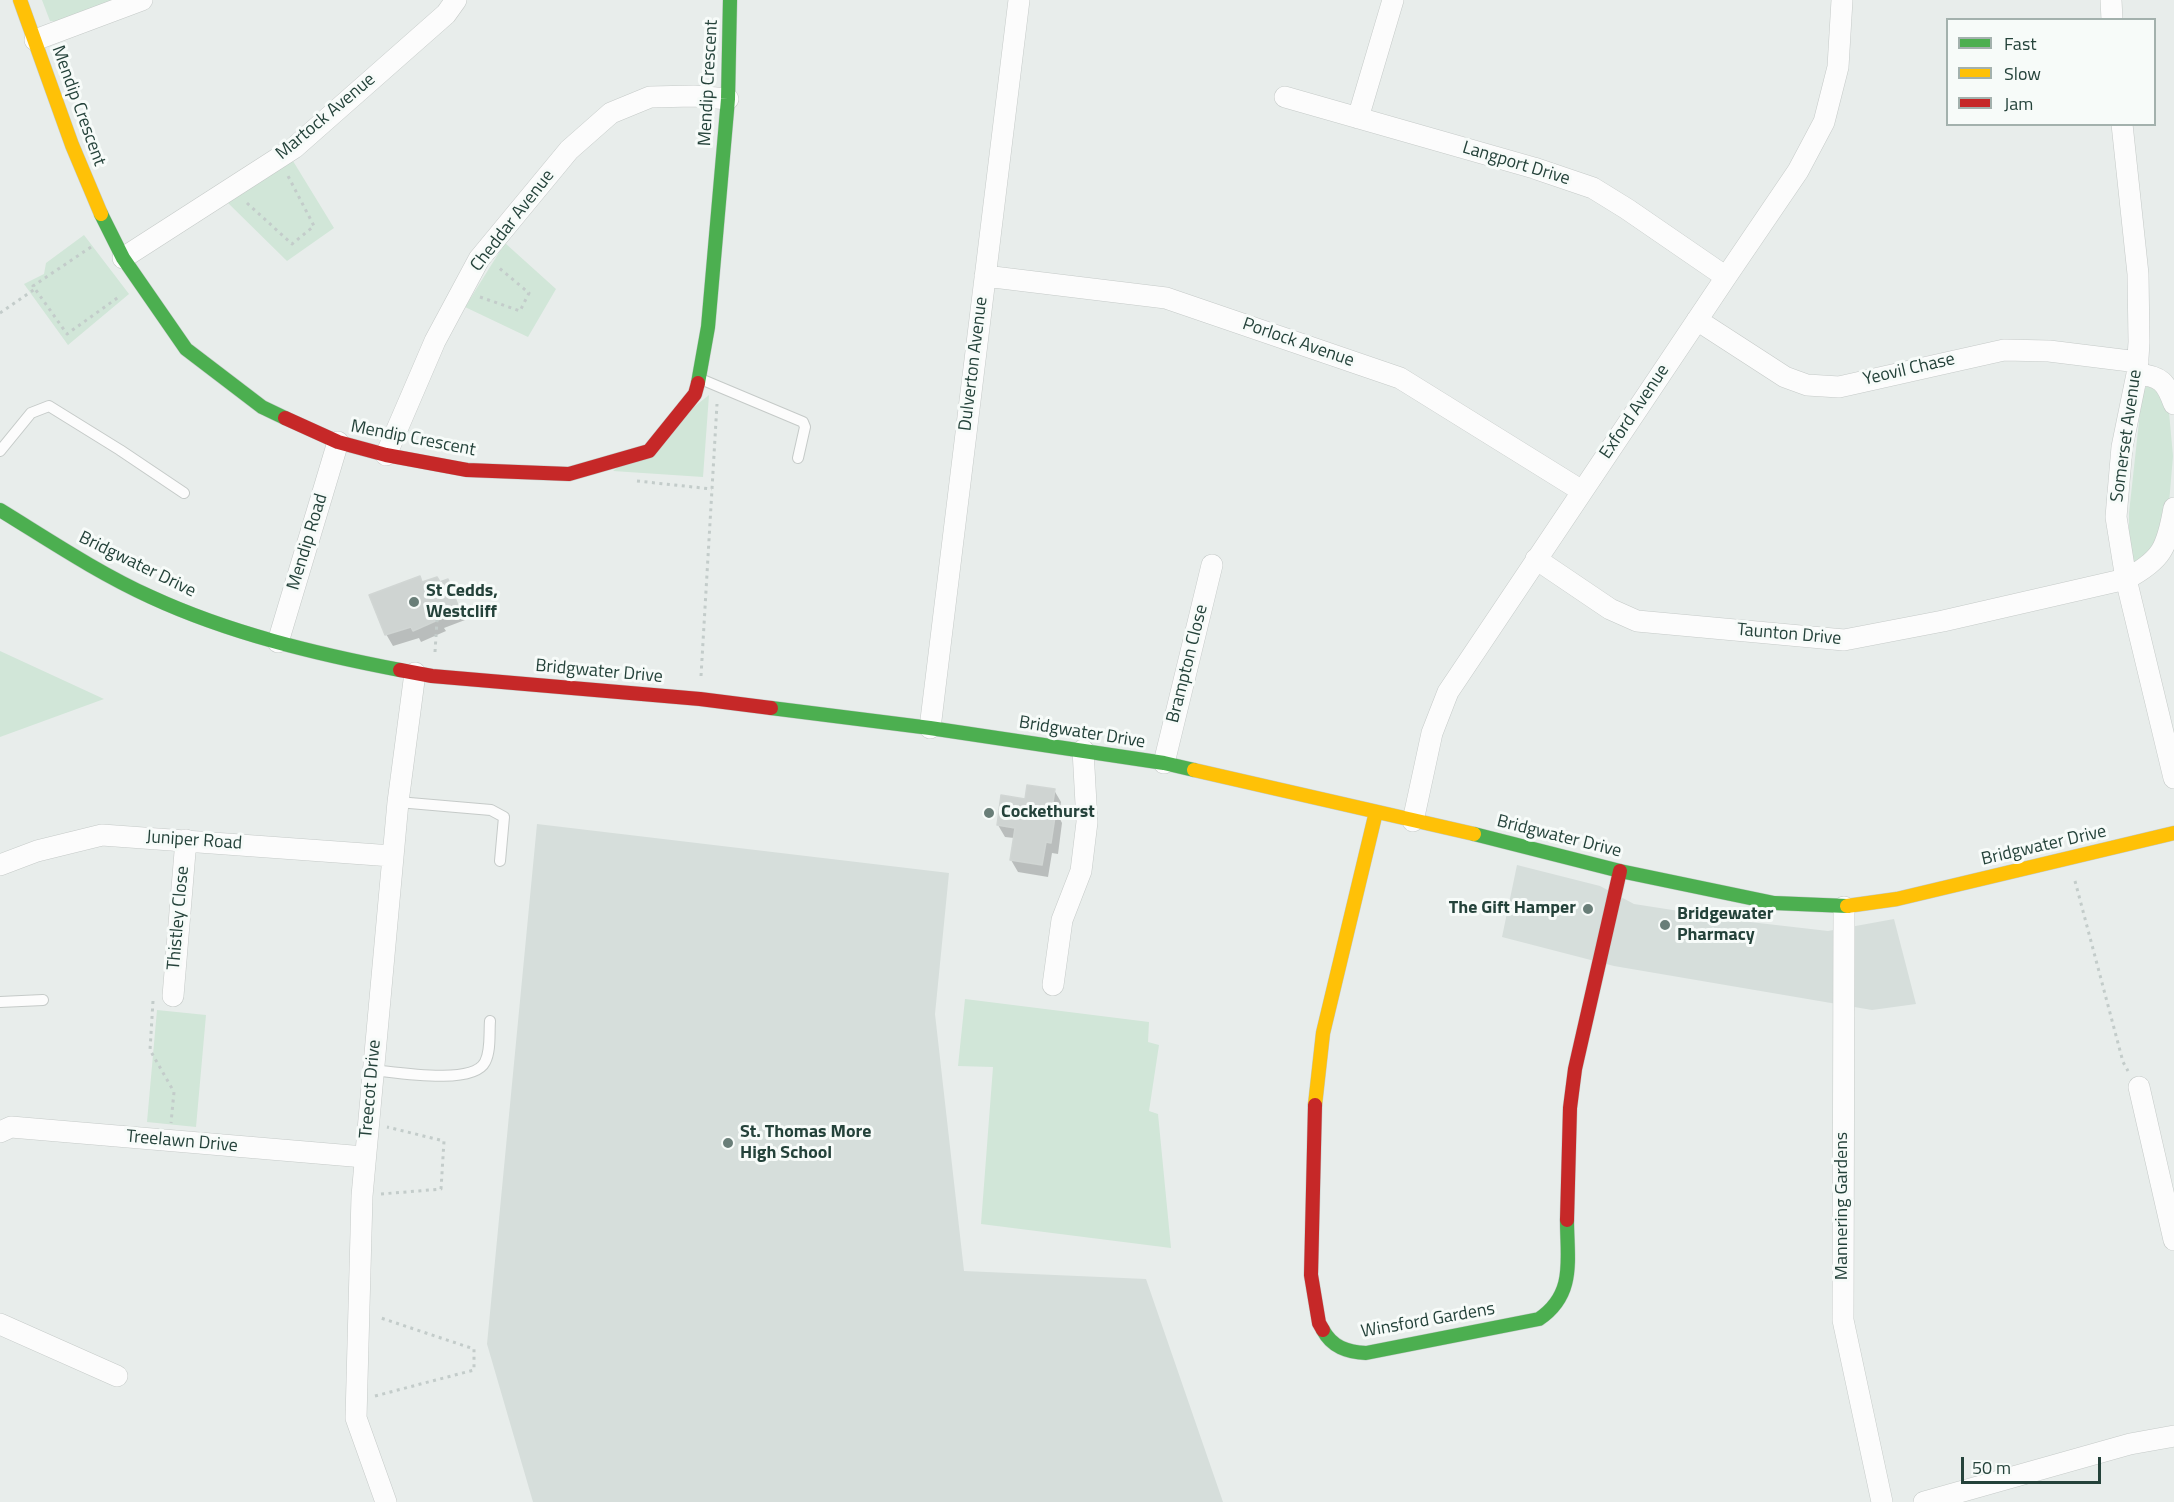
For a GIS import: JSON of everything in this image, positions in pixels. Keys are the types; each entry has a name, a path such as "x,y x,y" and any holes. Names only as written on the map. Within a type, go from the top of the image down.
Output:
{"street":[{"name":"Mendip Crescent","path":"20,0 72,145 110,235 123,258 186,349 262,407 338,442 386,455 467,470 569,474 649,451 695,394 700,378 708,327 728,99 730,0"},
{"path":"34,40 142,0"},
{"name":"Martock Avenue","path":"123,258 294,148 446,14 456,0"},
{"name":"Dulverton Avenue","path":"930,728 1019,0"},
{"path":"1358,118 1393,0"},
{"name":"Exford Avenue","path":"1413,821 1432,733 1449,692 1798,171 1824,122 1838,67 1842,0"},
{"path":"2111,0 2112,18"},
{"name":"Cheddar Avenue","path":"386,455 435,341 482,255 569,150 611,113 650,97 694,96 728,99"},
{"name":"Langport Drive","path":"1285,97 1534,168 1593,189 1627,209 1726,277"},
{"name":"Somerset Avenue","path":"2122,126 2138,274 2137,368 2122,447 2116,517 2126,579 2174,778"},
{"name":"Porlock Avenue","path":"985,276 1166,298 1400,378 1582,491"},
{"name":"Yeovil Chase","path":"1697,320 1785,377 1807,385 1839,387 2004,350 2049,351 2137,368 2163,382 2174,405"},
{"name":"Mendip Road","path":"278,642 338,442"},
{"name":"Taunton Drive","path":"1536,559 1610,609 1637,621 1844,640 1943,621 2126,579 2147,568 2163,550 2174,508"},
{"name":"Bridgwater Drive","path":"0,510 86,563 151,597 278,642 368,664 423,674 700,699 930,728 1164,763 1522,845 1620,871 1774,903 1844,907 1897,899 2174,833"},
{"name":"Brampton Close","path":"1164,763 1212,565"},
{"name":"Treecot Drive","path":"386,1502 357,1418 362,1196 398,802 423,674"},
{"path":"1053,985 1062,920 1081,871 1086,822 1083,750"},
{"name":"Winsford Gardens","path":"1376,812 1323,1033 1315,1097 1311,1275 1319,1323 1327,1338 1350,1352 1366,1353 1539,1318 1553,1309 1563,1297 1566,1283 1570,1108 1575,1069 1620,871"},
{"name":"Juniper Road","path":"0,865 37,851 102,835 392,856"},
{"name":"Thistley Close","path":"163,997 186,840"},
{"name":"Mannering Gardens","path":"1844,907 1843,1320 1882,1502"},
{"path":"2139,1087 2174,1240"},
{"name":"Treelawn Drive","path":"0,1132 11,1127 364,1157"},
{"path":"0,1324 117,1376"},
{"path":"1924,1502 2130,1444 2174,1436"}],"lane":[{"path":"700,378 803,422 805,427 798,458"},
{"path":"0,451 31,413 49,406 184,493"},
{"path":"398,802 491,810 504,817 500,861"},
{"path":"0,1002 43,1000"},
{"path":"372,1070 448,1077 468,1074 480,1068 485,1062 490,1021"}],"path":[{"path":"231,189 292,244 314,226 278,159"},
{"path":"110,235 33,286 67,334 140,282"},
{"path":"462,290 520,311 530,293 482,255"},
{"path":"0,313 35,289"},
{"path":"700,699 717,403"},
{"path":"629,480 712,489"},
{"path":"423,674 437,620"},
{"path":"2069,859 2122,1062 2139,1087"},
{"path":"163,997 150,1050 174,1092 170,1140"},
{"path":"362,1196 441,1189 444,1141 368,1123"},
{"path":"356,1401 474,1370 474,1349 359,1311"}],"shaded area":[{"name":"St. Thomas More High School","path":"537,824 949,873 935,1014 964,1271 1146,1279 1223,1502 533,1502 487,1344"},
{"path":"1517,865 1600,886 1634,904 1750,922 1828,931 1894,919 1916,1004 1872,1010 1614,966 1502,937"}],"green space":[{"path":"42,0 121,0 62,22 50,21"},
{"path":"293,161 334,228 287,261 227,202"},
{"path":"84,235 129,294 68,345 24,284 44,274 46,263"},
{"path":"505,243 556,289 528,337 465,307"},
{"path":"2152,384 2169,412 2173,456 2169,503 2153,555 2136,563 2129,558 2129,513 2142,394 2146,387"},
{"path":"709,395 703,477 613,471"},
{"path":"0,651 104,699 0,737"},
{"path":"965,999 1149,1022 1148,1042 1159,1045 1149,1111 1158,1114 1171,1248 981,1224 993,1067 958,1066"},
{"path":"157,1010 206,1015 196,1127 147,1122"}],"building":[{"name":"St Cedds, Westcliff","path":"420,576 422,582 437,577 440,582 448,579 459,608 439,615 440,619 413,631 411,627 385,635 369,595"},
{"path":"1027,785 1055,789 1052,809 1056,810 1051,843 1046,842 1042,865 1010,860 1015,828 997,825 1001,795 1025,799"}],"traffic: fast":[{"path":"698,383 708,327 728,99 730,0"},
{"path":"101,214 123,258 186,349 262,407 285,418"},
{"path":"0,510 112,578 181,610 273,641 400,670"},
{"path":"771,708 930,728 1164,763 1194,770"},
{"path":"1474,834 1620,871 1774,903 1847,906"},
{"path":"1323,1330 1331,1341 1341,1348 1366,1353 1539,1319 1551,1309 1564,1287 1568,1262 1567,1220"}],"traffic: slow":[{"path":"20,0 72,145 101,214"},
{"path":"1194,770 1474,834"},
{"path":"1315,1105 1323,1033 1376,812"},
{"path":"1847,906 1897,899 2174,833"}],"traffic: jam":[{"path":"285,418 338,442 386,455 467,470 569,474 649,451 695,394 698,383"},
{"path":"400,670 432,676 700,699 771,708"},
{"path":"1567,1220 1570,1108 1575,1069 1620,871"},
{"path":"1315,1105 1311,1275 1319,1323 1323,1330"}],"place":[{"name":"St Cedds, Westcliff","path":"414,602"},
{"name":"Cockethurst","path":"989,813"},
{"name":"The Gift Hamper","path":"1588,909"},
{"name":"Bridgewater Pharmacy","path":"1665,925"},
{"name":"St. Thomas More High School","path":"728,1143"}]}
